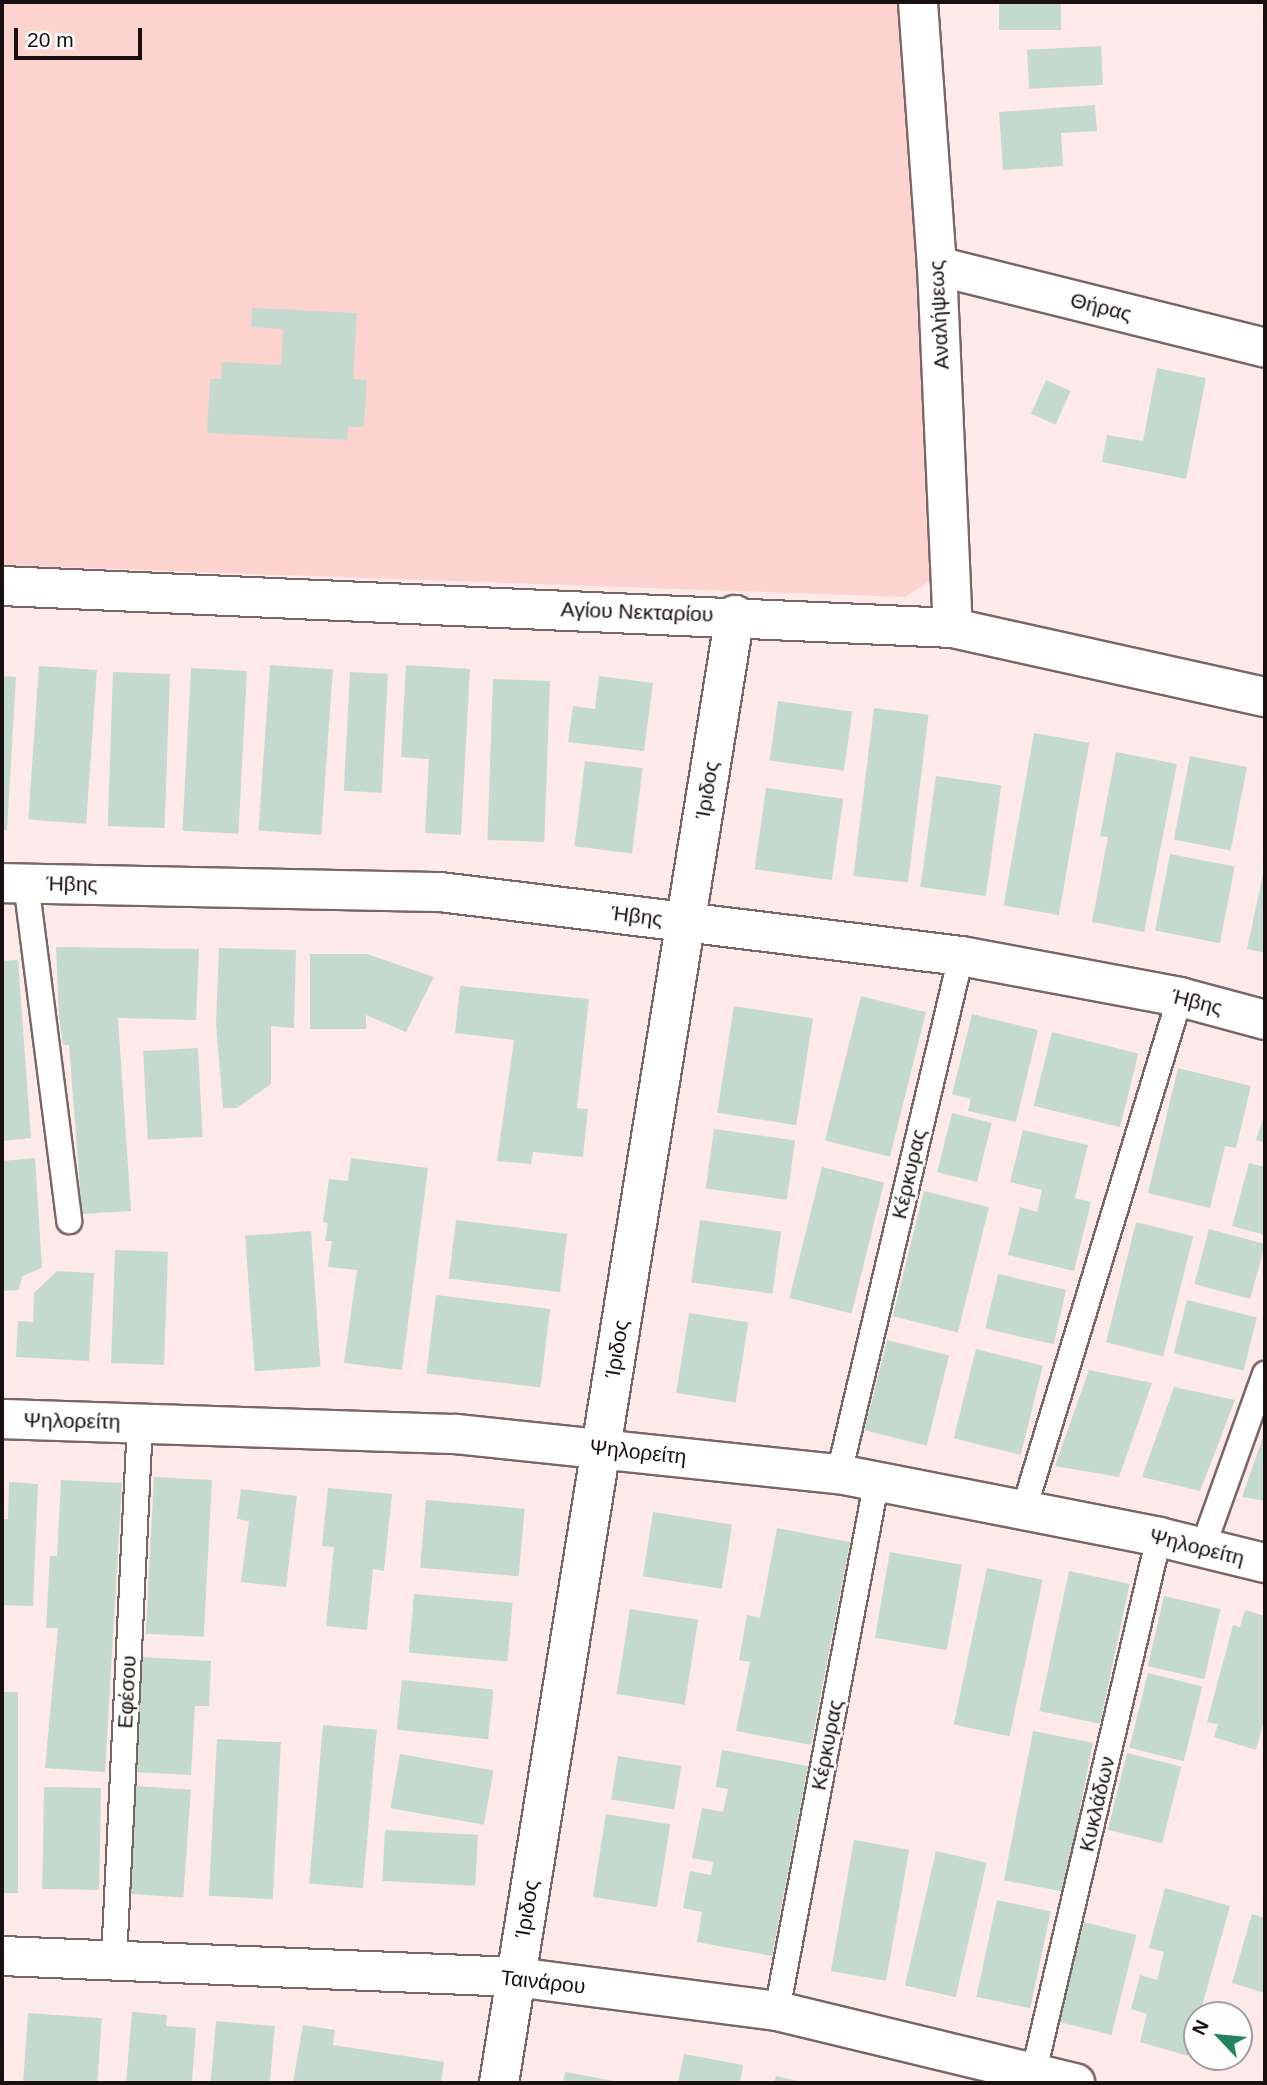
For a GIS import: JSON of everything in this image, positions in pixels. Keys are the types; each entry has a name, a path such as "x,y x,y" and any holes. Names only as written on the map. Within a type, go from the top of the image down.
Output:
{"street":[{"name":"Αναλήψεως","path":"918,2 937,266 953,628"},
{"name":"Θήρας","path":"937,266 1265,348"},
{"name":"Αγίου Νεκταρίου","path":"2,586 735,615 953,628 1265,697"},
{"name":"Ίριδος","path":"499,2083 735,615"},
{"name":"Ήβης","path":"14,883 440,892 961,956 1180,997 1265,1020"},
{"name":"Ψηλορείτη","path":"2,1419 456,1434 839,1474 877,1479 1160,1537 1265,1563"},
{"name":"Ταινάρου","path":"2,1956 516,1977 777,2011 1075,2083"}],"lane":[{"path":"14,883 69,1221"},
{"name":"Κέρκυρας","path":"839,1474 961,956"},
{"path":"1024,1509 1180,997"},
{"path":"1203,1547 1265,1374"},
{"name":"Εφέσου","path":"114,1960 140,1423"},
{"name":"Κέρκυρας","path":"777,2011 877,1479"},
{"name":"Κυκλάδων","path":"1034,2071 1160,1537"}],"shaded area":[{"path":"2,2 898,2 935,541 933,579 905,597 2,565"}],"building":[{"path":"999,2 1061,2 1061,30 999,30"},
{"path":"1101,46 1103,85 1029,89 1027,50"},
{"path":"1095,105 1097,131 1061,133 1063,166 1003,170 999,112"},
{"path":"252,308 357,313 353,379 367,380 364,427 348,427 347,440 207,433 210,379 221,379 222,362 281,365 283,329 251,327"},
{"path":"1157,368 1206,378 1186,479 1102,462 1107,435 1143,441"},
{"path":"1046,380 1071,391 1056,425 1031,414"},
{"path":"270,665 333,669 321,835 258,831"},
{"path":"406,665 470,669 461,835 425,833 429,759 401,757"},
{"path":"39,666 97,670 86,824 28,820"},
{"path":"191,668 247,671 238,834 182,831"},
{"path":"113,672 170,674 165,828 108,826"},
{"path":"350,672 388,674 382,793 344,791"},
{"path":"2,676 16,677 7,830 2,830"},
{"path":"599,676 653,683 644,751 568,742 573,706 595,709"},
{"path":"493,679 550,681 544,842 487,840"},
{"path":"778,701 852,711 844,771 770,760"},
{"path":"874,708 929,715 908,882 853,876"},
{"path":"1034,733 1089,743 1059,915 1004,905"},
{"path":"1116,752 1177,764 1144,932 1092,922 1108,837 1100,836"},
{"path":"1190,756 1247,767 1231,851 1174,839"},
{"path":"585,761 643,768 632,853 575,846"},
{"path":"936,776 1001,785 986,896 920,887"},
{"path":"766,788 843,799 832,880 755,869"},
{"path":"1170,854 1235,867 1220,943 1155,931"},
{"path":"1265,865 1265,953 1247,949"},
{"path":"56,947 199,949 196,1020 118,1018 131,1211 82,1214 69,1045 63,1045 59,1016"},
{"path":"219,948 296,950 294,1028 271,1026 271,1084 237,1108 223,1108 216,1024"},
{"path":"310,954 367,954 434,977 406,1032 366,1015 366,1029 310,1029"},
{"path":"18,960 31,1138 2,1141 2,961"},
{"path":"460,986 589,999 577,1108 588,1109 583,1157 533,1152 531,1164 497,1161 514,1040 455,1033"},
{"path":"861,996 926,1012 890,1157 825,1141"},
{"path":"734,1006 813,1019 796,1125 717,1113"},
{"path":"972,1014 1038,1030 1016,1122 968,1111 971,1099 952,1094"},
{"path":"1052,1032 1138,1054 1120,1127 1034,1106"},
{"path":"198,1048 203,1137 148,1140 143,1051"},
{"path":"1178,1068 1251,1086 1236,1148 1225,1146 1210,1208 1148,1193"},
{"path":"952,1113 992,1123 977,1182 937,1172"},
{"path":"1265,1113 1265,1143 1256,1140"},
{"path":"714,1129 795,1140 787,1200 706,1188"},
{"path":"1023,1130 1088,1145 1075,1198 1091,1202 1074,1271 1008,1255 1020,1207 1037,1212 1042,1190 1010,1182"},
{"path":"35,1158 42,1268 22,1276 19,1290 2,1291 2,1161"},
{"path":"351,1158 428,1168 402,1370 344,1363 357,1270 328,1267 332,1241 325,1241 328,1223 323,1222 329,1179 348,1181"},
{"path":"1249,1163 1265,1167 1265,1235 1232,1226"},
{"path":"822,1167 884,1182 851,1313 789,1298"},
{"path":"924,1191 989,1207 958,1332 893,1316"},
{"path":"456,1220 567,1234 560,1292 449,1279"},
{"path":"700,1220 781,1231 772,1294 691,1282"},
{"path":"1136,1222 1193,1236 1163,1357 1106,1342"},
{"path":"1209,1229 1265,1244 1250,1299 1194,1284"},
{"path":"311,1231 320,1367 255,1371 245,1236"},
{"path":"115,1250 168,1252 164,1365 111,1363"},
{"path":"57,1271 94,1273 89,1361 16,1357 18,1321 33,1322 34,1293"},
{"path":"998,1274 1066,1290 1054,1344 985,1329"},
{"path":"436,1295 550,1309 541,1387 426,1373"},
{"path":"1187,1300 1257,1317 1244,1371 1174,1353"},
{"path":"689,1313 748,1322 736,1402 676,1393"},
{"path":"887,1340 949,1355 927,1446 865,1430"},
{"path":"976,1349 1043,1366 1021,1455 954,1438"},
{"path":"1089,1370 1152,1383 1119,1477 1055,1466"},
{"path":"1174,1387 1235,1400 1200,1491 1142,1477"},
{"path":"1265,1431 1265,1501 1242,1497"},
{"path":"154,1477 212,1480 204,1637 146,1634"},
{"path":"61,1480 122,1483 105,1772 45,1768 58,1628 46,1628 50,1556 57,1556"},
{"path":"9,1482 38,1484 33,1606 2,1605 2,1519 8,1519"},
{"path":"328,1488 392,1494 384,1571 373,1569 367,1630 326,1626 334,1547 322,1546"},
{"path":"241,1489 297,1496 286,1587 241,1582 249,1521 237,1519"},
{"path":"426,1500 525,1509 519,1576 420,1568"},
{"path":"653,1512 732,1525 722,1589 643,1576"},
{"path":"777,1528 850,1542 811,1745 736,1731 750,1662 739,1660 747,1615 760,1618"},
{"path":"890,1552 962,1565 947,1650 875,1638"},
{"path":"987,1568 1043,1580 1009,1736 954,1725"},
{"path":"1069,1571 1130,1584 1100,1724 1039,1711"},
{"path":"414,1594 513,1603 507,1661 409,1653"},
{"path":"1164,1596 1221,1609 1204,1679 1148,1666"},
{"path":"630,1609 698,1620 685,1705 617,1694"},
{"path":"1245,1610 1265,1616 1265,1716 1256,1750 1214,1737 1218,1724 1207,1722 1233,1625 1240,1627"},
{"path":"142,1657 211,1661 209,1706 195,1706 191,1775 135,1772"},
{"path":"1148,1673 1202,1687 1184,1761 1129,1748"},
{"path":"402,1680 493,1690 488,1739 397,1730"},
{"path":"2,1692 18,1692 18,1893 2,1893"},
{"path":"323,1725 377,1730 363,1888 309,1883"},
{"path":"1033,1731 1093,1743 1064,1892 1004,1880"},
{"path":"217,1739 281,1742 273,1899 209,1896"},
{"path":"722,1750 808,1766 772,1956 697,1942 702,1912 683,1908 690,1871 711,1875 713,1862 692,1858 702,1808 723,1812 728,1789 716,1787"},
{"path":"1127,1753 1181,1767 1162,1843 1108,1830"},
{"path":"400,1754 494,1770 484,1825 390,1808"},
{"path":"618,1756 681,1766 674,1809 611,1799"},
{"path":"136,1786 191,1790 183,1898 128,1894"},
{"path":"44,1787 101,1788 99,1890 42,1889"},
{"path":"606,1814 670,1824 657,1907 593,1897"},
{"path":"385,1830 478,1835 475,1886 382,1881"},
{"path":"854,1840 909,1850 886,1981 831,1971"},
{"path":"936,1851 987,1863 956,1997 905,1985"},
{"path":"1165,1888 1230,1906 1203,2001 1183,2001 1183,2055 1140,2042 1147,2014 1131,2009 1140,1975 1157,1980 1164,1952 1149,1948"},
{"path":"997,1900 1051,1911 1030,2008 976,1997"},
{"path":"1252,1914 1265,1918 1265,1993 1232,1983"},
{"path":"1084,1922 1136,1935 1111,2035 1059,2022"},
{"path":"132,2012 167,2015 166,2026 196,2028 192,2083 126,2083"},
{"path":"28,2013 102,2018 97,2083 23,2083"},
{"path":"216,2021 275,2026 270,2083 211,2083"},
{"path":"303,2025 335,2030 333,2045 444,2062 441,2083 293,2083"},
{"path":"684,2054 743,2065 740,2083 678,2083"},
{"path":"565,2072 620,2082 620,2083 563,2083"},
{"path":"776,2076 803,2082 803,2083 774,2083"}]}
